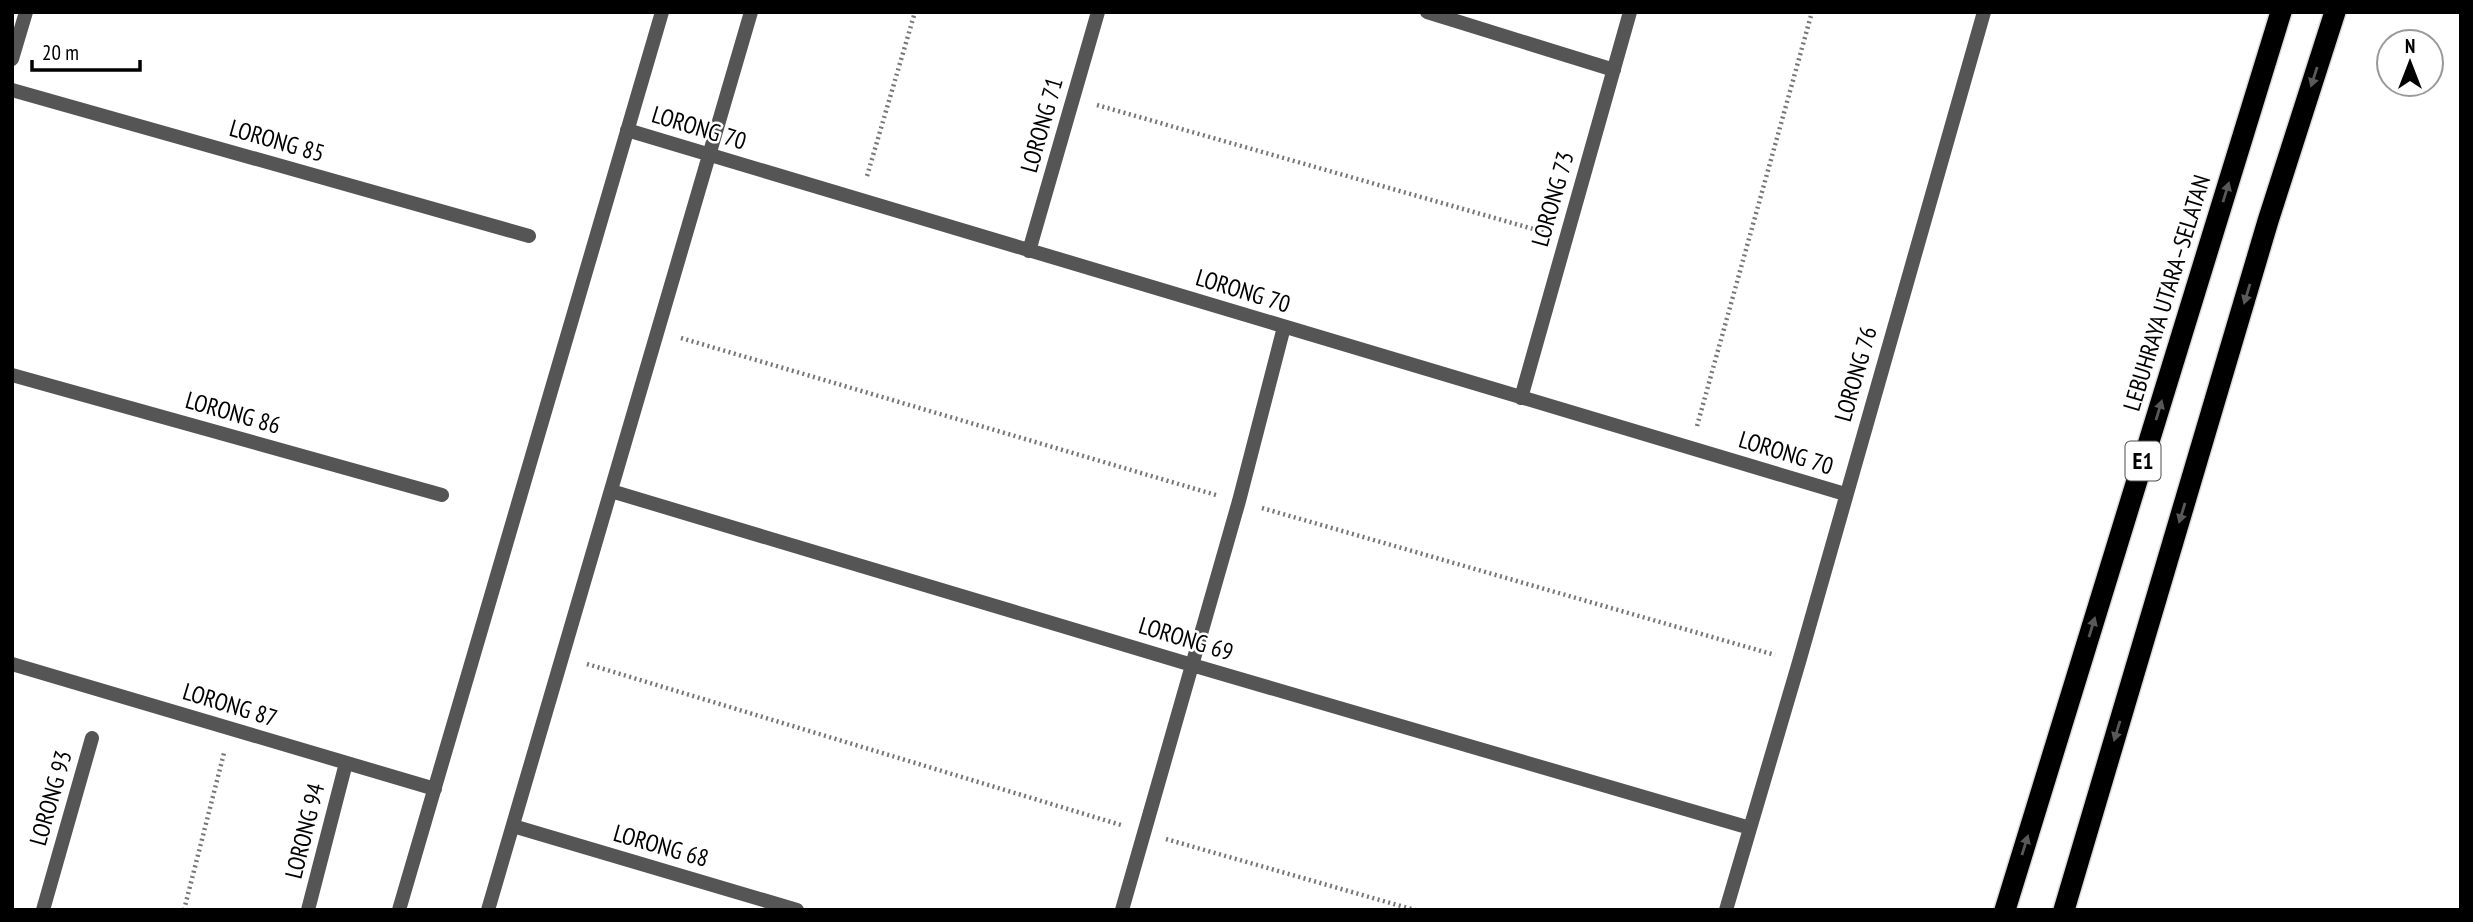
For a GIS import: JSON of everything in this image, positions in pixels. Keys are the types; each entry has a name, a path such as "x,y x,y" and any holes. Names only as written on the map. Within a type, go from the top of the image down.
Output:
{"highway":[{"name":"LEBUHRAYA UTARA–SELATAN","path":"2005,910 2281,12"},
{"name":"E1","path":"2064,910 2268,221 2335,12"}],"street":[{"path":"12,59 26,12"},
{"path":"399,910 662,12"},
{"path":"488,910 751,12"},
{"name":"LORONG 71","path":"1029,251 1098,12"},
{"path":"1427,12 1614,69"},
{"name":"LORONG 73","path":"1521,398 1630,12"},
{"name":"LORONG 76","path":"1726,910 1984,12"},
{"name":"LORONG 85","path":"12,90 529,236"},
{"name":"LORONG 70","path":"627,130 1845,494"},
{"path":"1122,910 1239,501 1284,327"},
{"name":"LORONG 86","path":"12,375 442,495"},
{"name":"LORONG 69","path":"611,491 1750,828"},
{"name":"LORONG 87","path":"12,664 435,789"},
{"name":"LORONG 93","path":"43,910 92,738"},
{"name":"LORONG 94","path":"308,910 346,763"},
{"name":"LORONG 68","path":"513,826 797,910"}],"path":[{"path":"860,200 915,12"},
{"path":"1691,448 1812,12"},
{"path":"1073,98 1566,238"},
{"path":"658,331 1799,662"},
{"path":"562,656 1144,832 1415,910"},
{"path":"184,910 230,729"}]}
